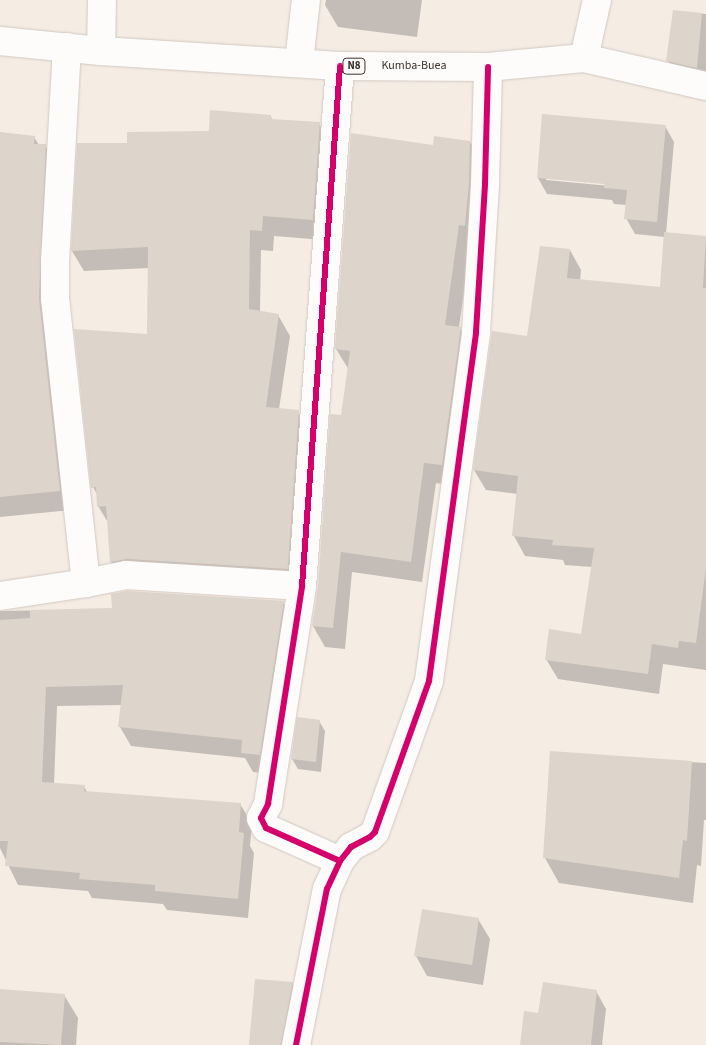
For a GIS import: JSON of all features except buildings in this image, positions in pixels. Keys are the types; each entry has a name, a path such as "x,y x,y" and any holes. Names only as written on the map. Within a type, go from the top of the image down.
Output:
{"main road":[{"path":"101,50 102,0"},
{"path":"300,62 306,0"},
{"path":"584,58 596,0"},
{"name":"Kumba-Buea","path":"0,41 101,50 340,66 488,67 584,58 706,86"},
{"path":"67,47 55,261 55,298 86,583"},
{"path":"340,66 302,586 268,804 261,818 266,828 340,861"},
{"path":"296,1045 327,889 340,861 351,847 370,837 375,832 429,681 476,332 486,184 488,67"},
{"path":"0,596 126,575 302,586"}],"cycle path":[{"path":"340,66 302,586 268,804 261,818 266,828 340,861"},
{"path":"296,1045 327,889 340,861 351,847 370,837 375,832 429,681 476,332 485,184 488,67"}]}
